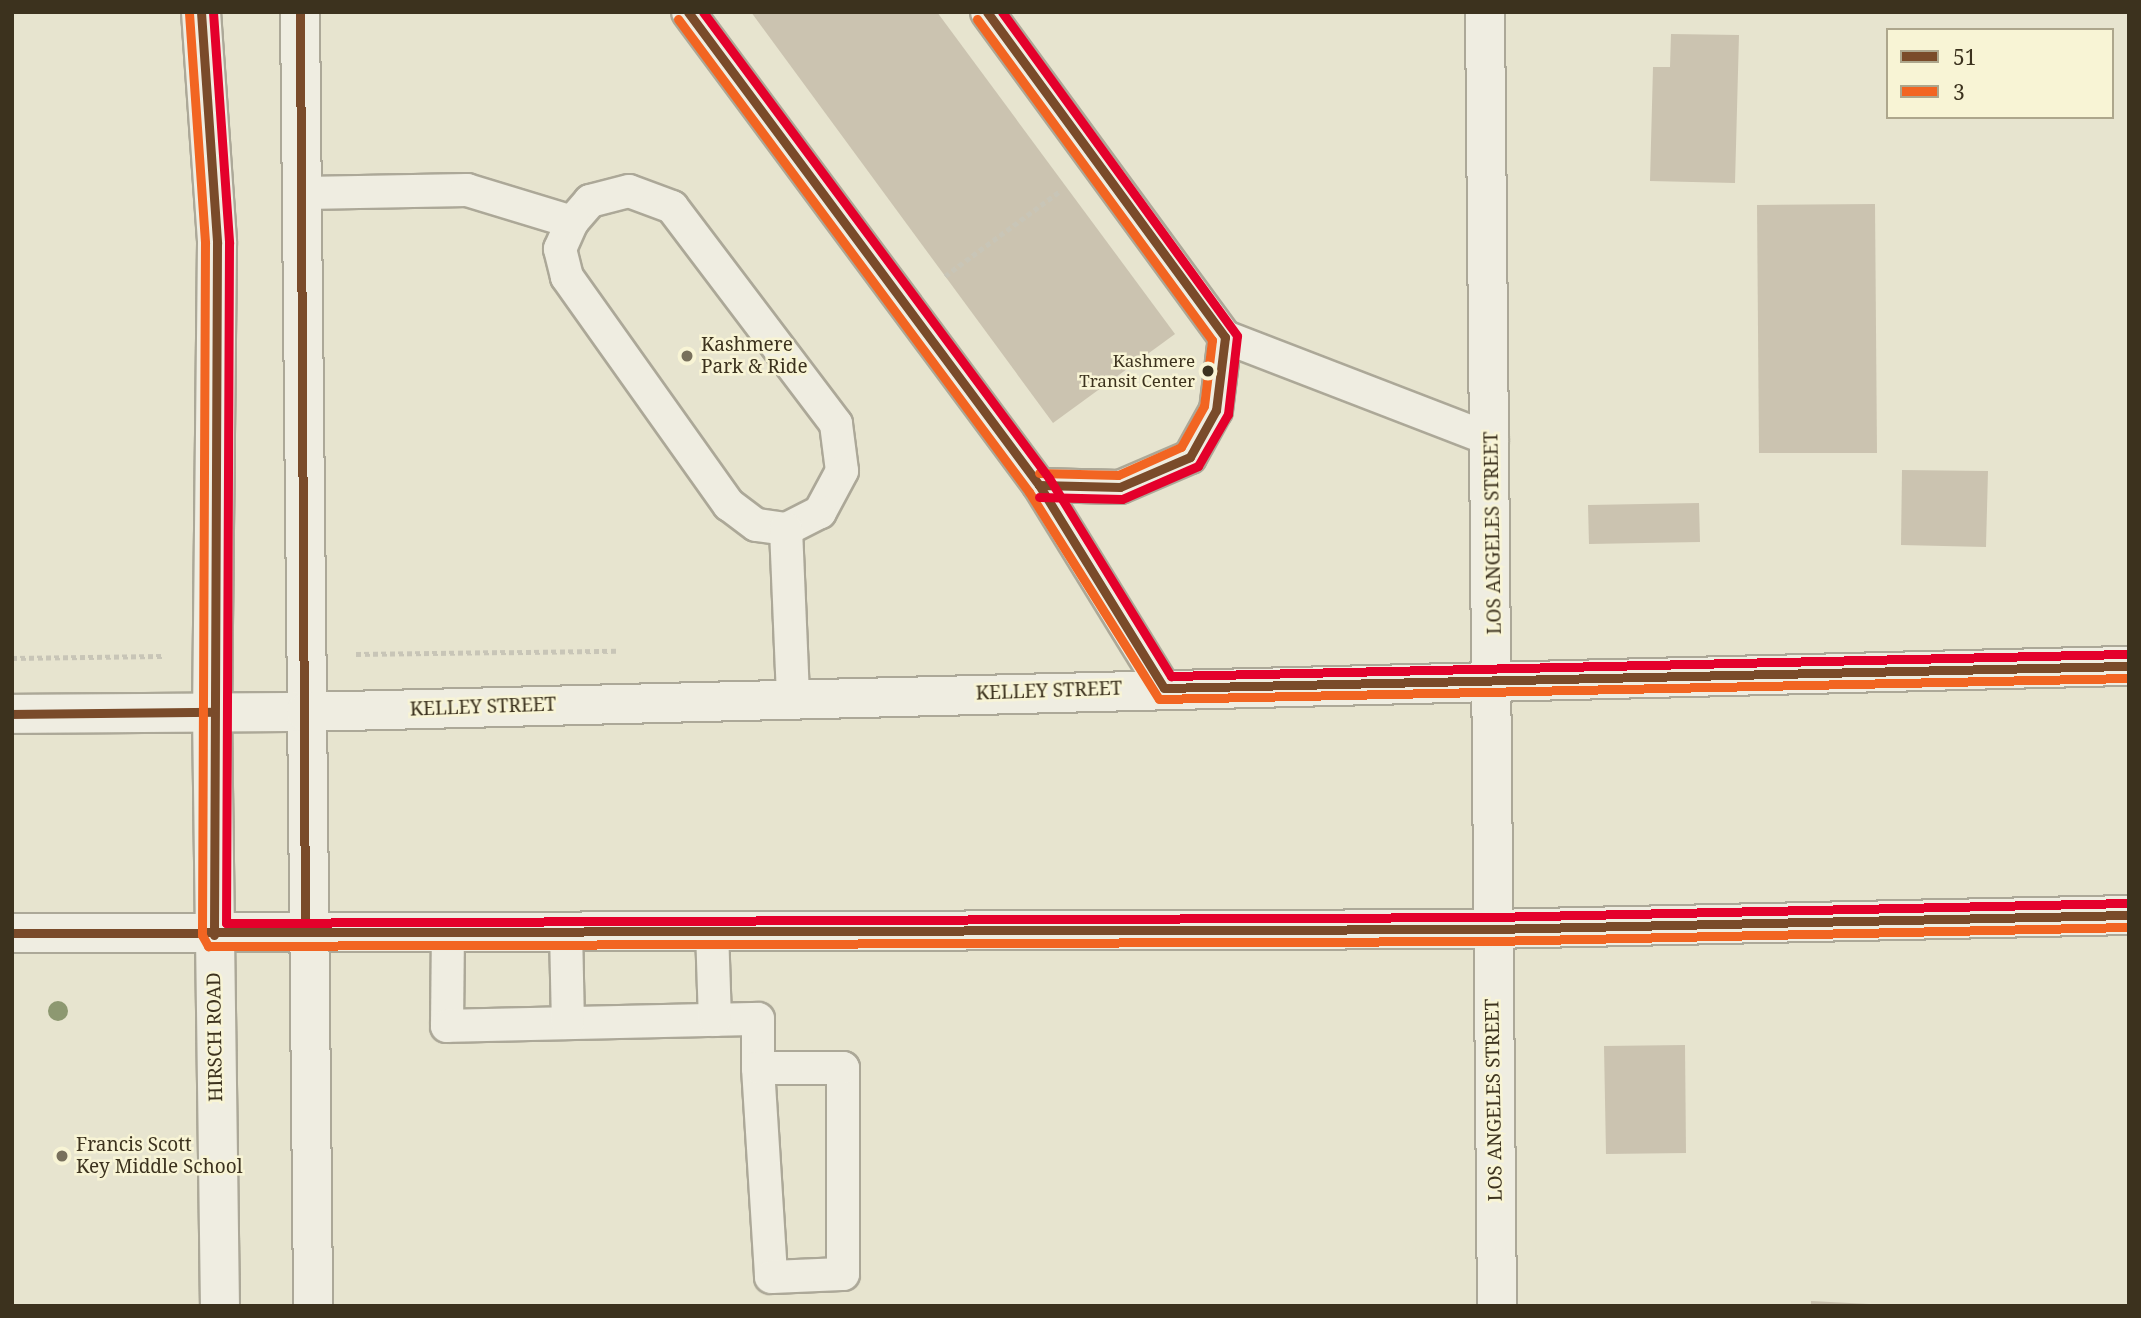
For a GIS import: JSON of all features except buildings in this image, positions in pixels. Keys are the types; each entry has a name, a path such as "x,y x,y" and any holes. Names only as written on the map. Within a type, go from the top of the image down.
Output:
{"main road":[{"name":"HIRSCH ROAD","path":"201,12 217,243 212,712 220,1306"},
{"path":"300,12 304,193 305,930 313,1306"},
{"name":"LOS ANGELES STREET","path":"1485,12 1495,679 1492,929 1497,1306"},
{"name":"KELLEY STREET","path":"12,714 306,712 1495,679 2129,666"},
{"path":"12,933 214,935 305,930 1492,929 2129,915"}],"lane":[{"path":"688,12 1039,485 1164,688"},
{"path":"987,12 1225,337 1492,440"},
{"path":"304,193 467,190 572,222"},
{"path":"629,191 671,207 836,424 842,471 820,512 786,529 756,525 729,505 567,277 560,249 572,222 590,201 629,191"},
{"path":"1039,485 1120,487 1190,457 1216,410 1225,337"},
{"path":"786,529 793,698"},
{"path":"448,930 447,1026 758,1019 758,1068 771,1277 844,1274 844,1068 758,1068"},
{"path":"566,930 568,1023"},
{"path":"712,930 715,1020"}],"path":[{"path":"945,276 1066,186"},
{"path":"12,658 172,655"}],"transit line":[{"name":"51","path":"201,12 217,243 214,935"},
{"path":"213,12 229,243 226,923 1492,917 2129,903"},
{"name":"51","path":"300,12 305,930"},
{"name":"51","path":"688,12 1039,485 1164,688 2129,666"},
{"path":"703,12 1049,478 1171,676 2129,654"},
{"name":"51","path":"987,12 1225,337 1216,410 1190,457 1120,487 1039,485"},
{"path":"1002,12 1237,336 1228,414 1198,466 1122,499 1039,497"},
{"name":"3","path":"189,13 205,243 202,935 208,946 1492,941 2129,927"},
{"name":"3","path":"678,19 1029,492 1159,699 2129,678"},
{"name":"3","path":"977,19 1212,340 1204,406 1181,447 1118,475 1039,473"},
{"name":"51","path":"12,714 212,712"},
{"name":"51","path":"12,933 1492,929 2129,915"}],"place":[{"name":"Kashmere Park & Ride","path":"687,356"},
{"name":"Kashmere Transit Center","path":"1208,371"},
{"name":"Francis Scott Key Middle School","path":"62,1156"}]}
